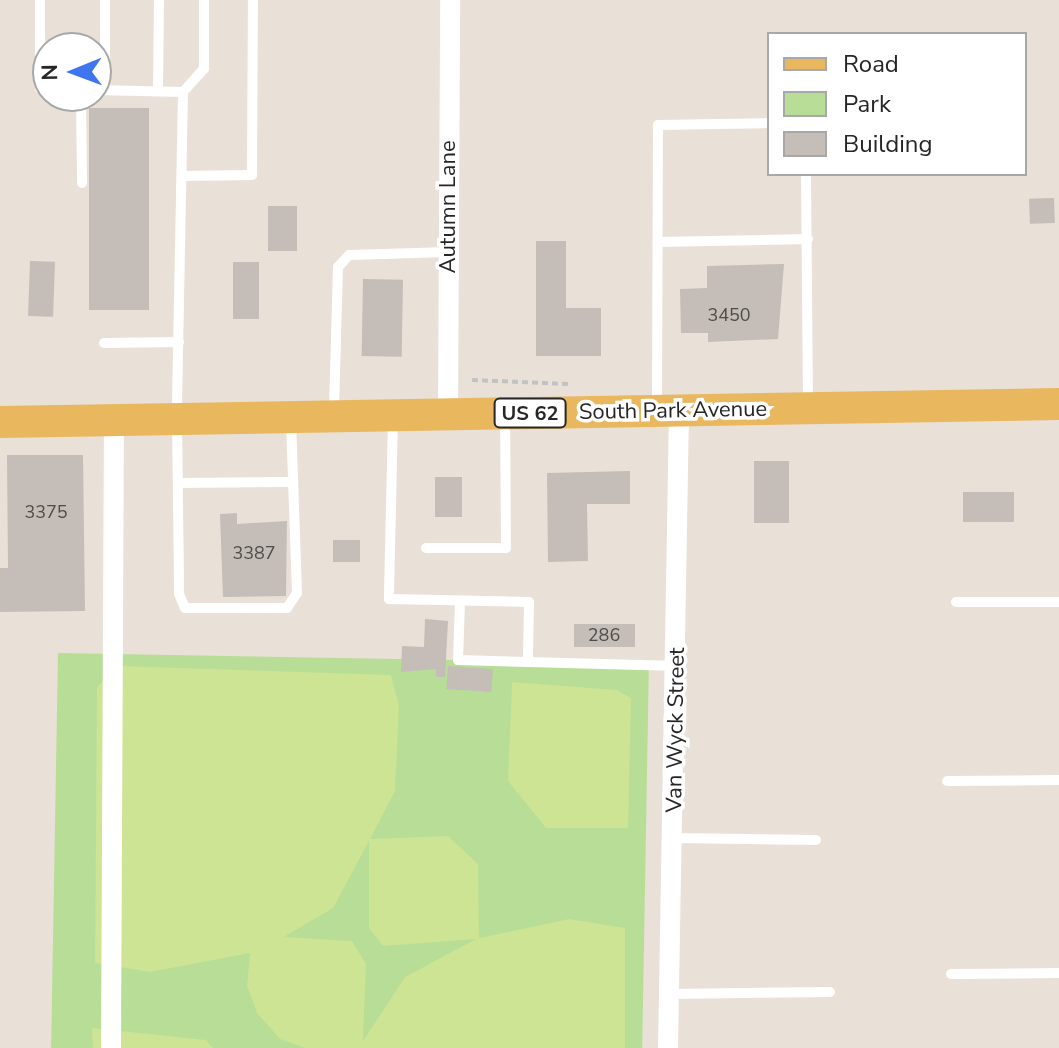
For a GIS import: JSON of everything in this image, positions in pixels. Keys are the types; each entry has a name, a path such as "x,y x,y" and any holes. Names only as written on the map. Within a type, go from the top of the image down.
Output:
{"main road":[{"name":"South Park Avenue","path":"0,422 1059,404"}],"street":[{"name":"Autumn Lane","path":"448,415 450,0"},
{"name":"Van Wyck Street","path":"668,411 678,666 668,1048"},
{"path":"111,1048 114,420"}],"lane":[{"path":"40,0 40,32"},
{"path":"103,32 105,0"},
{"path":"158,91 159,0"},
{"path":"204,0 204,69 183,92 177,419 179,594 185,608 287,608 297,593 291,417"},
{"path":"182,176 252,175 253,0"},
{"path":"112,90 183,92"},
{"path":"81,112 82,183"},
{"path":"668,411 658,242 658,125 767,123"},
{"path":"806,176 808,409"},
{"path":"658,242 808,239"},
{"path":"334,416 338,267 349,255 449,252"},
{"path":"104,343 179,342"},
{"path":"426,548 506,548 504,414"},
{"path":"394,416 389,599 529,602 528,662"},
{"path":"178,483 293,482"},
{"path":"460,601 458,660 678,666"},
{"path":"956,602 1059,602"},
{"path":"947,781 1059,780"},
{"path":"673,838 816,840"},
{"path":"951,974 1059,973"},
{"path":"669,994 830,992"}],"path":[{"path":"472,380 583,385"}],"green space":[{"path":"58,653 649,663 642,1048 51,1048"},
{"path":"120,666 391,675 399,705 395,791 370,839 448,836 478,864 479,938 569,919 625,928 625,1048 305,1048 280,1039 257,1013 247,986 250,953 150,972 95,963 97,687","holes":["369,841 369,928 383,946 476,939 405,977 363,1041 366,964 352,941 284,937 333,908"]},
{"path":"512,682 617,690 631,698 628,828 546,828 508,781"},
{"path":"92,1028 206,1040 213,1048 93,1048"}],"building":[{"path":"112,108 149,108 149,310 89,310 89,112 112,112"},
{"path":"1054,198 1055,223 1030,224 1029,199"},
{"path":"268,206 297,206 297,251 268,251"},
{"path":"536,241 566,241 566,308 601,308 601,356 536,356"},
{"path":"30,261 55,262 53,317 28,316"},
{"path":"233,262 259,262 259,319 233,319"},
{"path":"784,264 778,339 708,342 708,333 681,333 680,289 707,288 707,266"},
{"path":"363,279 403,280 402,357 362,356"},
{"path":"7,455 83,455 85,611 0,612 0,568 8,568"},
{"path":"754,461 789,461 789,523 754,523"},
{"path":"630,471 630,504 587,504 588,561 548,562 547,473"},
{"path":"435,477 462,477 462,517 435,517"},
{"path":"963,492 1014,492 1014,522 963,522"},
{"path":"237,513 237,524 287,521 286,596 223,597 220,514"},
{"path":"333,540 360,540 360,562 333,562"},
{"path":"425,619 448,621 445,677 436,677 436,669 401,672 402,646 424,647"},
{"path":"574,624 635,624 635,647 574,647"},
{"path":"448,666 493,669 491,692 446,689"}]}
